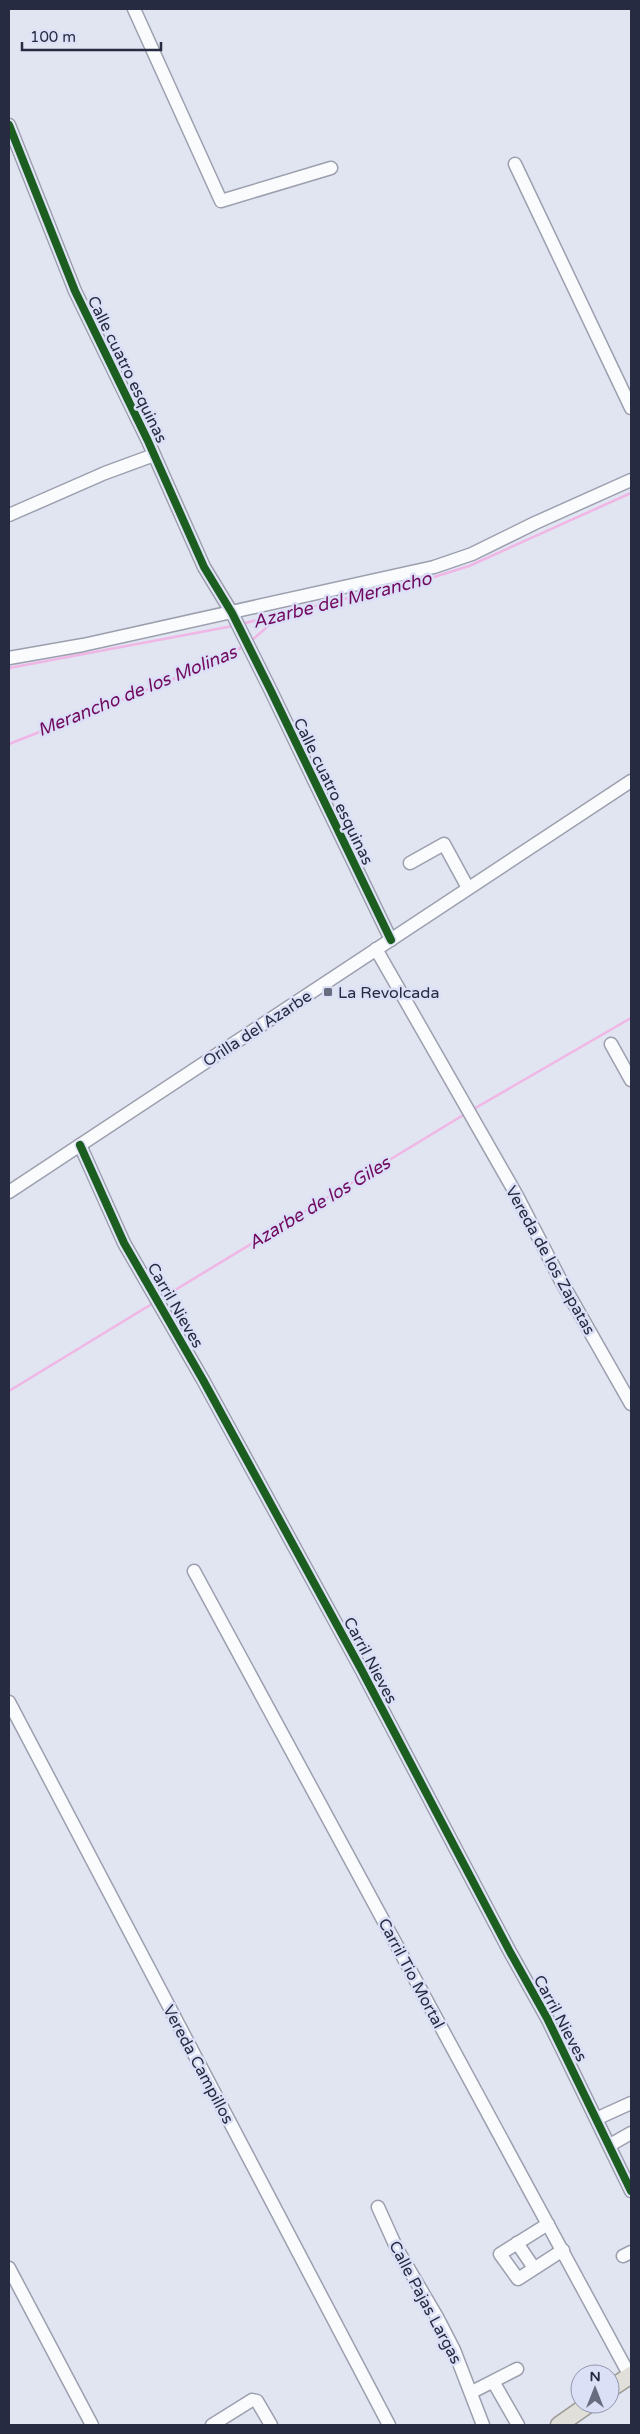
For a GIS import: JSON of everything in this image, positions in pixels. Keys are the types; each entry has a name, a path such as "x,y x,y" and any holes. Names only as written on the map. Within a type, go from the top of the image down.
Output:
{"main road":[{"path":"620,2383 631,2375"},
{"path":"559,2425 575,2414"}],"street":[{"path":"134,9 220,201 331,168"},
{"name":"Calle cuatro esquinas","path":"9,125 75,291 154,455 204,568 252,654 391,940"},
{"path":"514,164 631,408"},
{"path":"9,515 105,473 154,455"},
{"path":"9,658 234,620 333,588 434,568 472,554 535,523 631,480"},
{"name":"Orilla del Azarbe","path":"9,1192 631,781"},
{"path":"410,863 444,844 468,888"},
{"name":"Vereda de los Zapatas","path":"376,949 631,1404"},
{"path":"611,1044 631,1080"},
{"name":"Carril Nieves","path":"80,1145 124,1243 203,1380 360,1669 547,2018 630,2186"},
{"name":"Carril Tio Mortal","path":"194,1571 631,2375"},
{"name":"Vereda Campillos","path":"9,1702 389,2425"},
{"path":"598,2118 631,2103"},
{"path":"610,2145 631,2133"},
{"name":"Calle Pajas Largas","path":"378,2207 396,2249 438,2317 454,2350 472,2392 482,2425"},
{"path":"548,2224 500,2254 518,2279 563,2250"},
{"path":"517,2243 534,2268"},
{"path":"9,2268 92,2425"},
{"path":"472,2392 518,2369"},
{"path":"494,2382 518,2425"},
{"path":"212,2425 252,2400 257,2401 271,2425"}],"waterway":[{"name":"Azarbe del Merancho","path":"241,624 431,578 469,566 631,493"},
{"name":"Merancho de los Molinas","path":"251,641 281,615"},
{"name":"Azarbe del Merancho","path":"9,668 233,626"},
{"name":"Merancho de los Molinas","path":"9,744 169,681 245,646"},
{"name":"Azarbe de los Giles","path":"472,1110 631,1018"},
{"name":"Azarbe de los Giles","path":"162,1298 465,1114"},
{"name":"Azarbe de los Giles","path":"9,1391 155,1302"}],"cycle path":[{"path":"9,125 75,291 148,441 204,567 232,613 391,940"},
{"path":"80,1145 124,1243 203,1380 361,1669 510,1952 547,2018 631,2191"}],"place":[{"name":"La Revolcada","path":"328,992"}]}
